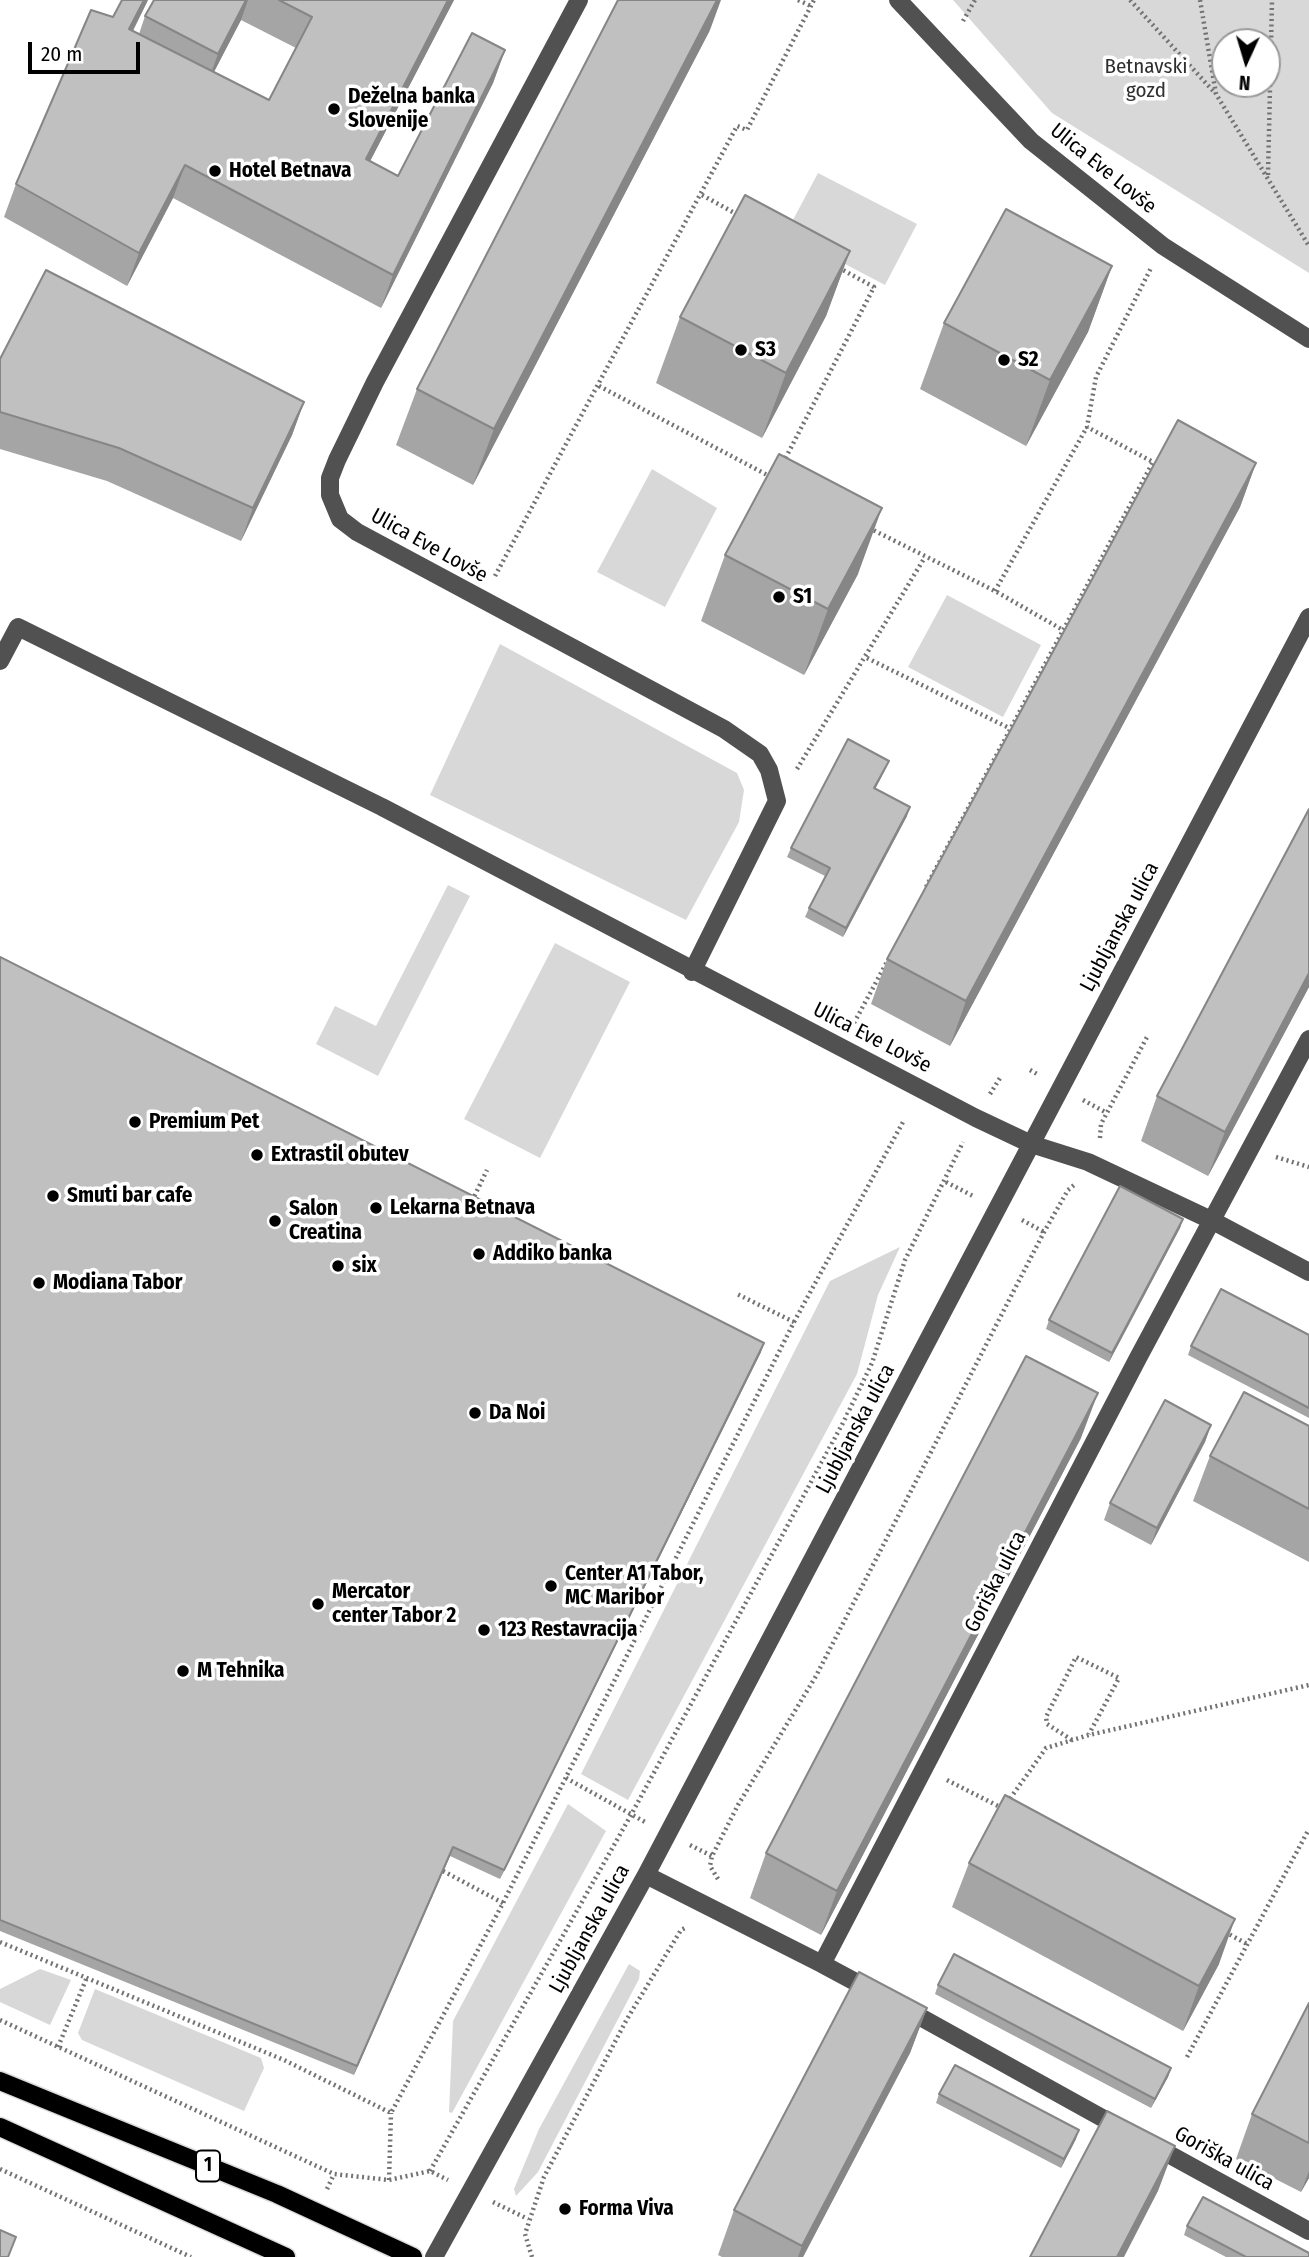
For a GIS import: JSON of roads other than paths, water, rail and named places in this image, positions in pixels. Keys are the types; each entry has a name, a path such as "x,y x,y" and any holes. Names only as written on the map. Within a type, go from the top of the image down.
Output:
{"main road":[{"name":"1","path":"0,2081 277,2194 413,2257"},
{"name":"1","path":"0,2127 286,2257"}],"street":[{"name":"Ulica Eve Lovše","path":"579,0 375,382 330,478 333,506 349,526 388,551 747,742 760,754 769,770 778,801 692,972"},
{"name":"Ulica Eve Lovše","path":"898,0 1031,141 1163,246 1309,339"},
{"name":"Ljubljanska ulica","path":"435,2257 646,1875 1309,617"},
{"name":"Ulica Eve Lovše","path":"0,661 18,627 382,807 692,972 1031,1144"},
{"name":"Goriška ulica","path":"822,1964 1138,1358 1309,1039"},
{"path":"1031,1144 1088,1162 1309,1272"},
{"name":"Goriška ulica","path":"646,1875 822,1964 1309,2231"}],"place":[{"name":"Deželna banka Slovenije","path":"334,109"},
{"name":"Hotel Betnava","path":"215,171"},
{"name":"S3","path":"741,350"},
{"name":"S2","path":"1004,360"},
{"name":"S1","path":"779,597"},
{"name":"Premium Pet","path":"135,1122"},
{"name":"Extrastil obutev","path":"257,1155"},
{"name":"Smuti bar cafe","path":"53,1196"},
{"name":"Lekarna Betnava","path":"376,1208"},
{"name":"Salon Creatina","path":"275,1221"},
{"name":"Addiko banka","path":"479,1254"},
{"name":"six","path":"338,1266"},
{"name":"Modiana Tabor","path":"39,1283"},
{"name":"Da Noi","path":"475,1413"},
{"name":"Center A1 Tabor, MC Maribor","path":"551,1586"},
{"name":"Mercator center Tabor 2","path":"318,1604"},
{"name":"123 Restavracija","path":"484,1630"},
{"name":"M Tehnika","path":"183,1671"},
{"name":"Forma Viva","path":"565,2209"}],"park label":[{"name":"Betnavski gozd","path":"1146,79"}]}
